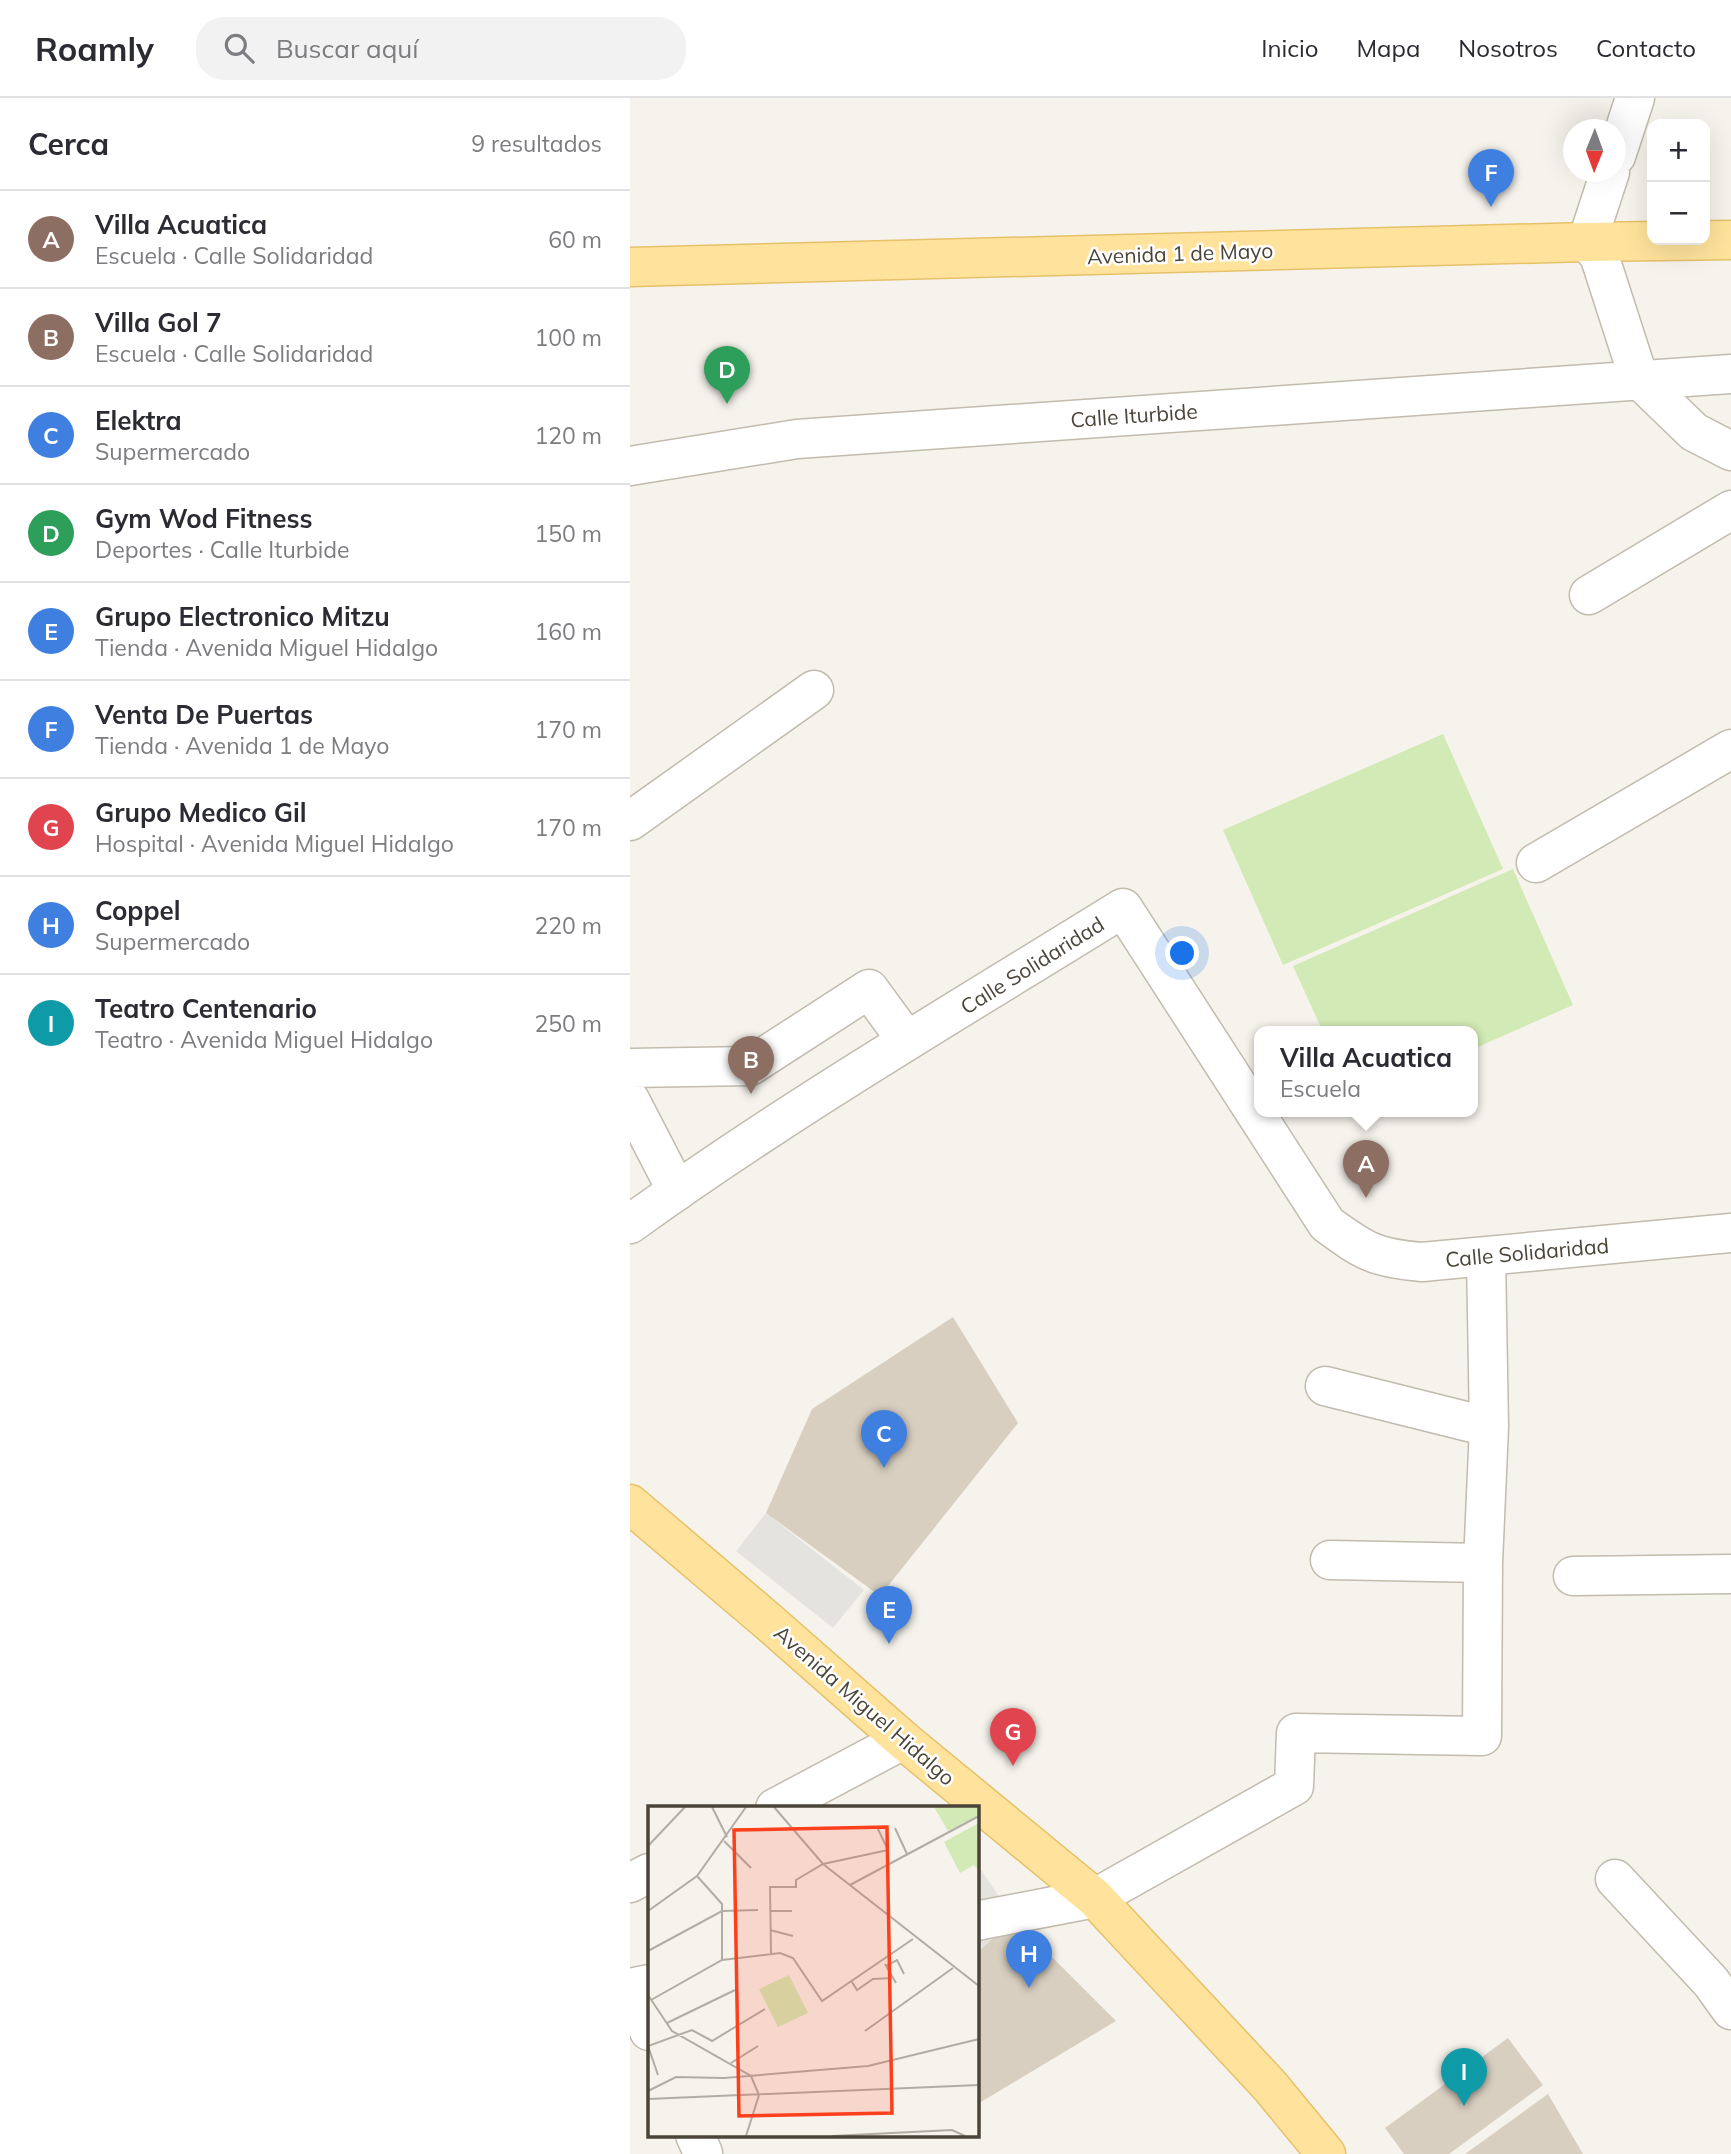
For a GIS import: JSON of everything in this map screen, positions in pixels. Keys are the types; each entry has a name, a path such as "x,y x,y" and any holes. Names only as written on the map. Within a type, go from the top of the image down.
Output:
{"main road":[{"name":"Avenida 1 de Mayo","path":"630,267 1731,240"},
{"name":"Avenida Miguel Hidalgo","path":"630,1504 903,1740 1095,1898 1270,2086 1326,2154"}],"street":[{"path":"1626,124 1635,98"},
{"path":"1607,182 1587,242 1599,256 1639,379 1694,432 1731,452"},
{"name":"Calle Iturbide","path":"630,466 797,439 1731,374"},
{"path":"1589,595 1731,510"},
{"path":"630,821 814,690"},
{"path":"1536,863 1731,749"},
{"name":"Calle Solidaridad","path":"630,1224 907,1041 1123,908 1254,1111"},
{"path":"630,1068 750,1066 869,989 907,1041"},
{"path":"630,1100 644,1162 677,1191"},
{"name":"Calle Solidaridad","path":"1258,1117 1327,1224 1362,1250 1390,1259 1422,1262 1731,1233"},
{"path":"978,1921 1095,1898 1294,1786 1296,1732 1482,1736 1483,1563 1489,1427 1486,1257"},
{"path":"1325,1386 1489,1427"},
{"path":"1330,1560 1483,1563"},
{"path":"1573,1576 1731,1574"},
{"path":"779,1806 903,1740"},
{"path":"630,1884 648,1874"},
{"path":"1615,1879 1711,1982 1731,2010"},
{"path":"648,1984 631,1988 648,2029"},
{"path":"695,2136 703,2153"}],"green space":[{"path":"1443,734 1503,869 1283,965 1223,830"},
{"path":"1513,869 1573,1005 1478,1047 1478,1026 1320,1026 1293,966"}],"shaded area":[{"path":"766,1513 864,1590 833,1628 736,1551"},
{"path":"978,1865 1014,1919 978,1952"}],"building":[{"path":"953,1317 1018,1423 880,1596 766,1513 812,1409"},
{"path":"1014,1919 1116,2021 978,2104 978,1952"},
{"path":"1508,2038 1543,2085 1449,2154 1404,2154 1385,2128"},
{"path":"1548,2094 1583,2154 1465,2154"}],"place":[{"name":"Venta De Puertas","path":"1491,207"},
{"name":"Gym Wod Fitness","path":"727,404"},
{"name":"Villa Gol 7","path":"751,1094"},
{"name":"Villa Acuatica","path":"1366,1198"},
{"name":"Elektra","path":"884,1468"},
{"name":"Grupo Electronico Mitzu","path":"889,1644"},
{"name":"Grupo Medico Gil","path":"1013,1766"},
{"name":"Coppel","path":"1029,1988"},
{"name":"Teatro Centenario","path":"1464,2106"}]}
